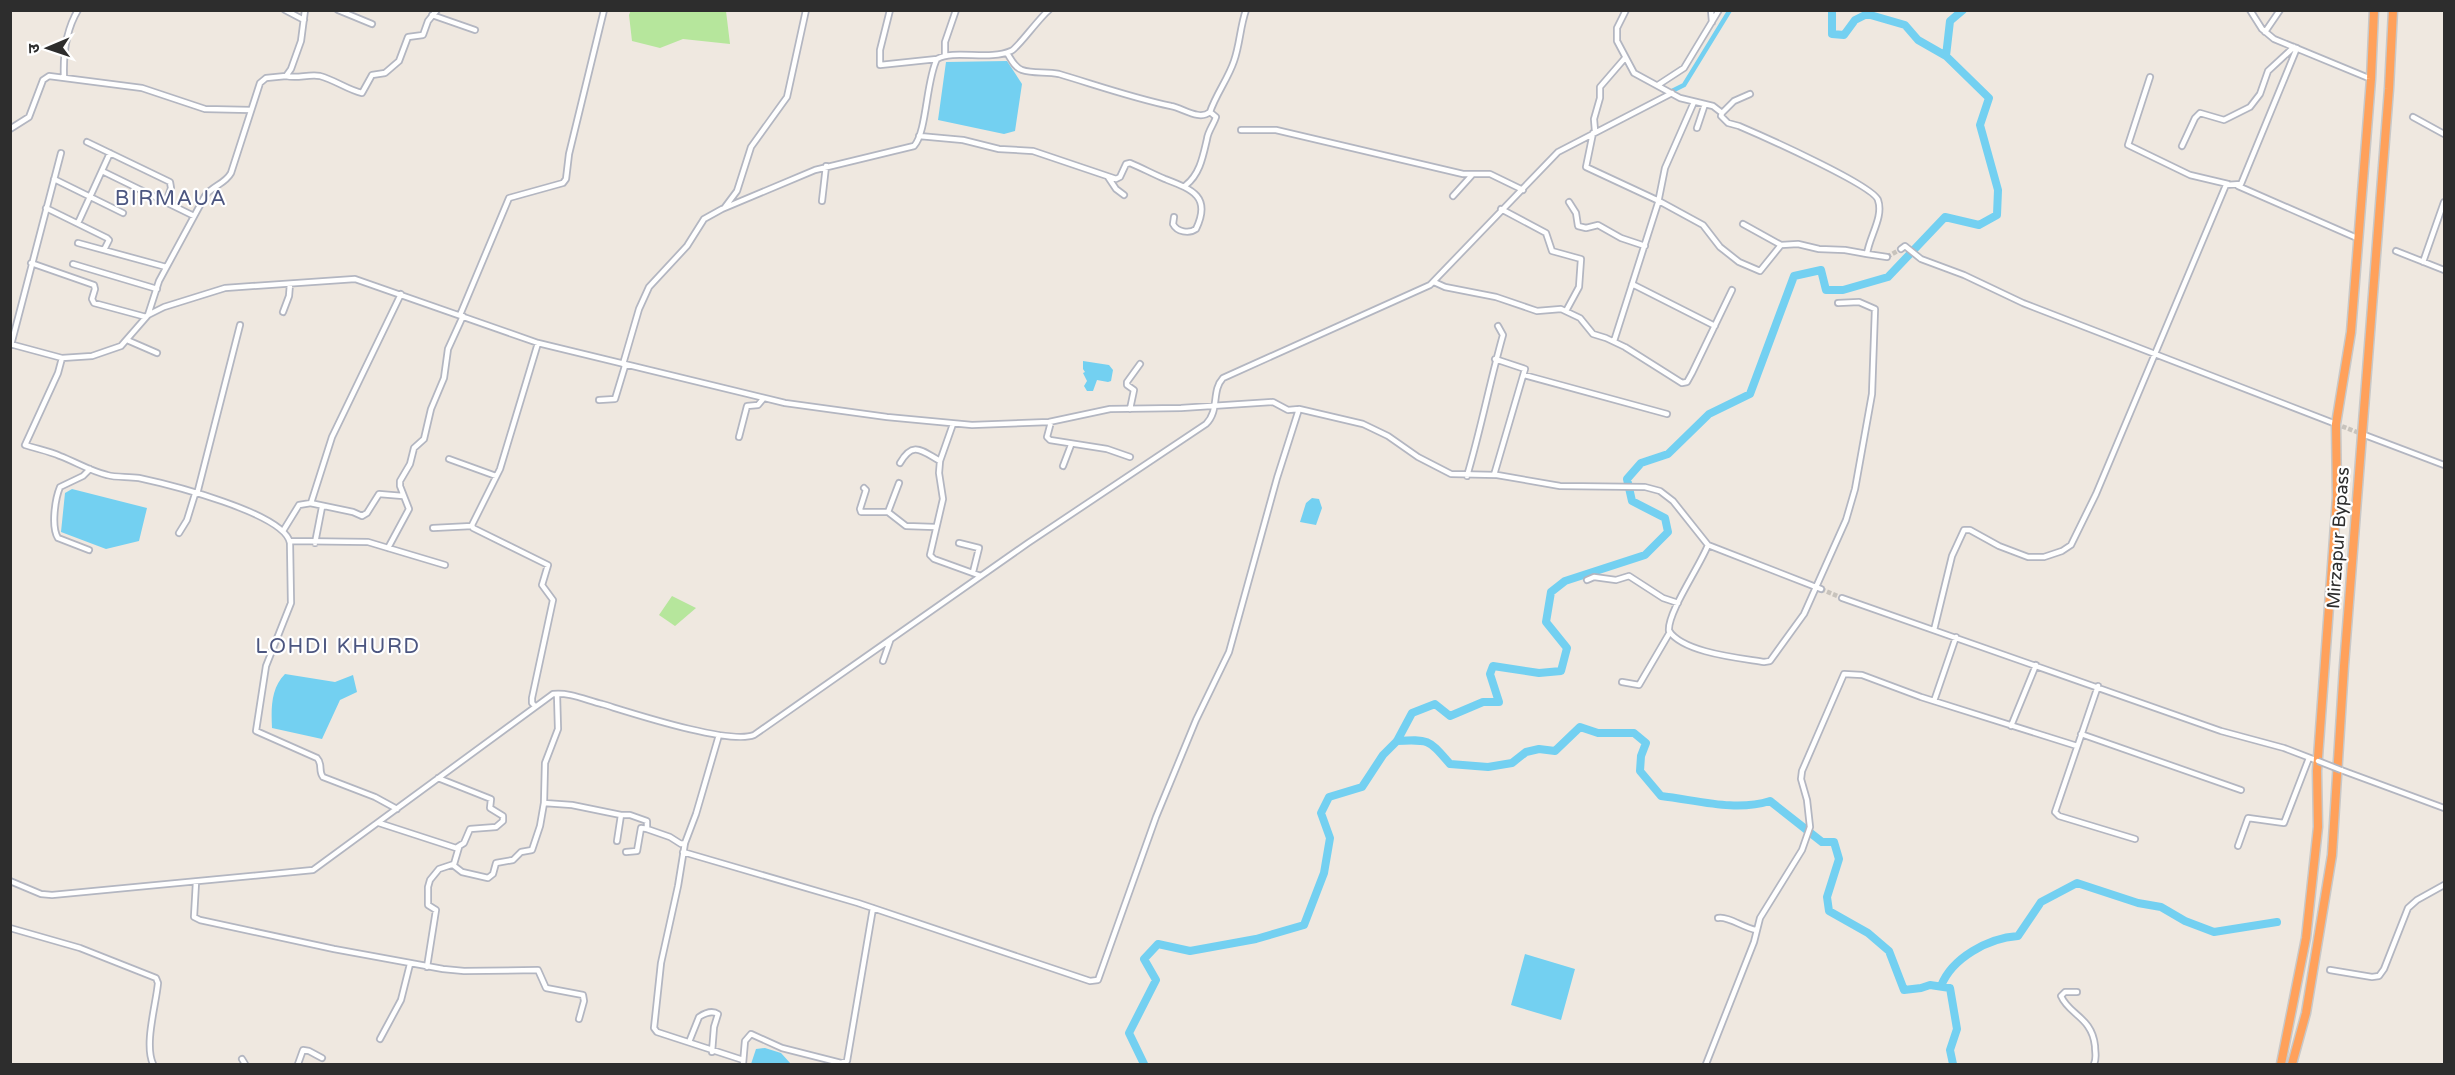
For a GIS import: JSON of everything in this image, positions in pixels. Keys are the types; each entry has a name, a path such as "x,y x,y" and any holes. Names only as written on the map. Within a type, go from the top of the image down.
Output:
{"highway":[{"path":"2281,1065 2306,938 2318,827 2314,760 2337,497 2336,424 2351,332 2371,79 2374,10"},
{"name":"Mirzapur Bypass","path":"2292,1065 2306,1013 2332,855 2393,10"}],"street":[{"path":"64,78 64,54 78,10"},
{"path":"285,10 304,20"},
{"path":"286,76 291,69 301,41 305,10"},
{"path":"338,10 372,24"},
{"path":"61,153 11,345 62,358 116,350 147,316 166,267 205,196 214,186 225,181 234,166 257,90 263,80 286,76 293,78 307,75 321,76 358,92 364,92 372,75 385,73 400,60 408,37 423,35 432,15 437,10"},
{"path":"388,548 409,508 400,481 410,464 414,448 422,444 424,439 431,409 444,378 448,349 509,198 563,183 566,179 569,154 604,10"},
{"path":"722,209 737,190 752,147 786,99 806,10"},
{"path":"890,10 879,50 880,65 945,55 972,57 1007,53 1015,49 1036,22 1049,10"},
{"path":"945,55 945,42 956,10"},
{"path":"1007,53 1013,63 1023,70 1054,73 1205,115 1210,112 1235,60 1246,10"},
{"path":"1626,10 1619,21 1617,34 1624,58 1634,73 1670,92 1722,112"},
{"path":"1711,10 1712,22"},
{"path":"1660,86 1684,68 1719,10"},
{"path":"2250,10 2265,32 2274,39 2371,79"},
{"path":"2265,32 2280,10"},
{"path":"432,15 475,30"},
{"path":"2182,146 2195,118 2200,113 2223,120 2246,110 2260,94 2268,70 2296,48"},
{"path":"2238,186 2296,48"},
{"path":"599,400 610,401 616,397 639,309 649,287 687,246 700,223 722,209 826,166 907,148 916,143 937,58"},
{"path":"1624,58 1600,87 1600,98 1594,116 1594,130 1586,167 1659,201 1703,225 1720,247 1739,262 1755,270 1763,270 1781,244"},
{"path":"10,129 23,123 32,114 45,78 52,76 153,90 205,109 251,110"},
{"path":"2150,76 2128,145 2190,175 2238,186 2357,238"},
{"path":"10,881 41,894 52,895 313,870 379,823 395,807 438,778 534,705 557,694 579,697 719,735 746,737 754,735 890,640 977,574 1206,424 1213,415 1218,385 1223,378 1424,289 1434,282 1520,188 1558,152 1594,130 1670,92"},
{"path":"1722,112 1734,101 1750,94"},
{"path":"1614,341 1659,201 1665,168 1694,102"},
{"path":"1696,128 1705,104"},
{"path":"1186,185 1201,165 1207,137 1216,117 1210,112"},
{"path":"1722,112 1721,116 1728,123 1739,126 1833,171 1875,195 1879,202 1878,214 1867,254"},
{"path":"2413,117 2445,134"},
{"path":"1241,130 1276,130 1452,172 1490,174 1520,188"},
{"path":"919,136 963,140 999,149 1033,150 1119,179 1126,164 1130,163 1186,185 1200,198 1198,226 1194,231 1181,231 1174,226 1174,217"},
{"path":"87,142 170,182 171,188 166,202"},
{"path":"78,223 110,153"},
{"path":"822,201 826,166"},
{"path":"102,171 194,216"},
{"path":"1454,196 1474,174"},
{"path":"1107,176 1116,189 1124,195"},
{"path":"54,179 123,213"},
{"path":"1934,630 1952,556 1964,530 1970,530 2000,546 2034,558 2062,552 2071,545 2096,494 2228,184"},
{"path":"1569,202 1576,213 1578,226 1586,228 1598,225 1621,238 1645,246"},
{"path":"2423,262 2445,202"},
{"path":"46,208 108,238 104,250"},
{"path":"1501,209 1546,233 1550,248 1556,253 1581,259 1579,287 1566,311"},
{"path":"1743,224 1781,244 1802,244 1819,249 1845,250 1881,258 1887,257"},
{"path":"78,243 166,267"},
{"path":"1901,249 1905,246 1917,257 1964,275 2023,303 2336,424"},
{"path":"2396,251 2445,270"},
{"path":"31,264 94,285 92,299 94,303 147,316 164,307 225,288 356,279 538,343 763,399 850,413 953,424 1051,422 1100,410 1268,402 1288,410 1299,409 1363,424 1388,436 1443,471 1467,476 1494,475 1560,486 1645,488 1660,491 1673,501 1708,546 1821,589"},
{"path":"72,264 157,289"},
{"path":"1434,282 1445,287 1486,295 1537,311 1558,309 1566,311 1584,322 1591,333 1614,341 1667,376 1685,383 1731,290"},
{"path":"283,312 289,296 290,284"},
{"path":"1632,284 1715,326"},
{"path":"310,503 332,437 401,294"},
{"path":"1670,632 1689,644 1716,654 1770,661 1795,628 1846,520 1855,489 1872,394 1875,309 1859,302 1838,303"},
{"path":"178,532 187,520 196,494 240,325"},
{"path":"1467,476 1489,394 1495,359 1503,335 1498,326"},
{"path":"127,340 157,352"},
{"path":"472,526 500,469 538,343"},
{"path":"62,358 58,373 25,444 108,476 136,478 240,507 283,531 290,541 291,603 266,666 255,729 261,734 293,745 318,759 323,777 395,807"},
{"path":"1494,475 1524,375 1524,367 1495,359"},
{"path":"1130,409 1134,390 1127,385 1127,382 1140,364"},
{"path":"1524,375 1667,414"},
{"path":"739,437 747,406 758,405 763,399"},
{"path":"683,852 873,908 1090,981 1098,980 1156,817 1196,720 1229,652 1277,478 1299,409"},
{"path":"1051,422 1048,439 1071,445 1107,449 1130,457"},
{"path":"953,424 940,461 939,473 943,499 935,527 931,557 977,574"},
{"path":"2362,434 2445,465"},
{"path":"1063,466 1071,445"},
{"path":"900,463 907,452 912,449 922,451 940,461"},
{"path":"449,459 496,476"},
{"path":"89,550 58,538 54,527 59,489 90,470"},
{"path":"888,512 899,483"},
{"path":"864,488 866,490 861,512 888,512 906,526 935,527"},
{"path":"283,531 299,505 310,503 362,516 367,513 379,494 404,496"},
{"path":"315,543 322,507"},
{"path":"433,528 472,526 548,565 542,585 553,600 534,705"},
{"path":"290,541 368,542 445,565"},
{"path":"959,543 979,548 977,574"},
{"path":"1622,682 1639,685 1670,632 1670,618 1708,546"},
{"path":"1587,580 1594,577 1616,580 1629,576 1663,598 1678,603"},
{"path":"1842,598 2221,731 2284,748 2445,808"},
{"path":"1934,701 1956,637"},
{"path":"883,661 890,640"},
{"path":"2011,726 2036,665"},
{"path":"1706,1065 1754,942 1760,918 1802,850 1808,834 1810,827 1807,800 1801,779 1802,771 1844,674 1862,675 2077,747"},
{"path":"2098,686 2055,813 2135,839"},
{"path":"453,865 462,872 489,878 496,863 511,861 520,853 532,850 540,826 544,803 545,763 558,729 557,694"},
{"path":"2081,734 2241,790"},
{"path":"719,735 683,852 661,963 654,1026 657,1032 743,1062 747,1038 754,1034 782,1048 845,1064 873,908"},
{"path":"2238,846 2248,818 2284,823 2314,760"},
{"path":"438,778 491,799 490,808 504,818 497,827 470,829 464,843 459,848 453,865"},
{"path":"544,803 572,805 630,815 647,821 647,829"},
{"path":"617,841 621,815"},
{"path":"379,823 459,848"},
{"path":"626,852 638,849 641,828 670,837 681,844 685,843"},
{"path":"427,967 436,910 428,904 428,884 439,869 453,865"},
{"path":"196,882 193,912 194,917 200,920 427,967 464,971 538,970 546,988 583,995 584,1001 579,1019"},
{"path":"2330,970 2372,977 2379,976 2384,969 2408,908 2417,900 2445,885"},
{"path":"1718,918 1723,917 1756,930"},
{"path":"10,928 80,948 156,978 158,983 152,1028 152,1062 144,1065"},
{"path":"380,1039 401,1000 411,964"},
{"path":"2077,992 2065,992 2061,996 2064,1003 2074,1010 2094,1033 2096,1060 2094,1065"},
{"path":"689,1042 699,1017 708,1012 716,1013 718,1014 714,1027 712,1052"},
{"path":"298,1065 303,1050 322,1058"}],"green space":[{"path":"631,10 726,11 730,44 683,39 660,48 632,41 629,15"},
{"path":"672,596 696,608 675,626 659,615"}],"water":[{"path":"1007,61 1022,84 1015,131 1004,134 938,120 946,62"},
{"path":"1083,361 1109,365 1113,370 1111,381 1097,380 1093,391 1087,391 1084,386 1087,381 1083,373 1085,372"},
{"path":"72,489 147,508 139,541 106,549 61,532 65,493"},
{"path":"1312,498 1319,499 1322,508 1316,525 1300,522 1306,503"},
{"path":"285,674 335,682 353,675 357,692 340,700 322,739 272,728 274,692"},
{"path":"1525,954 1575,969 1561,1020 1511,1005"},
{"path":"765,1048 781,1053 791,1064 751,1064 756,1049"}],"waterway":[{"path":"1668,93 1684,85 1730,10"},
{"path":"1832,10 1832,34 1844,35 1855,20 1867,14 1905,25 1918,40 1946,56"},
{"path":"1144,1064 1129,1033 1156,980 1144,959 1158,944 1190,951 1256,939 1304,925 1324,873 1330,838 1321,813 1329,797 1362,787 1383,755 1397,741 1412,713 1435,704 1450,716 1483,702 1499,702 1490,674 1493,666 1539,673 1561,671 1567,648 1546,622 1551,592 1565,581 1645,555 1668,532 1665,518 1632,501 1627,479 1641,463 1668,454 1709,414 1750,394 1794,276 1821,270 1826,290 1843,290 1888,277 1945,217 1979,225 1997,215 1998,190 1980,125 1989,98 1946,56 1950,21 1963,10"},
{"path":"1397,741 1416,740 1428,743 1438,750 1450,764 1488,767 1512,763 1526,752 1539,749 1555,751 1580,727 1598,733 1634,733 1646,743 1641,756 1640,771 1661,796 1730,805 1770,801 1822,842 1834,842 1839,859 1827,897 1829,911 1868,933 1889,951 1904,990 1930,985 1950,988 1957,1029 1950,1050 1953,1064"},
{"path":"1941,986 1946,976 1962,958 1983,945 2018,936 2041,902 2077,883 2138,903 2161,907 2185,921 2214,932 2277,922"}],"tunnel":[{"path":"1887,257 1901,249"},
{"path":"2336,424 2362,434"},
{"path":"1821,589 1842,598"}],"district":[{"name":"BIRMAUA","path":"171,198"},
{"name":"LOHDI KHURD","path":"338,646"}]}
